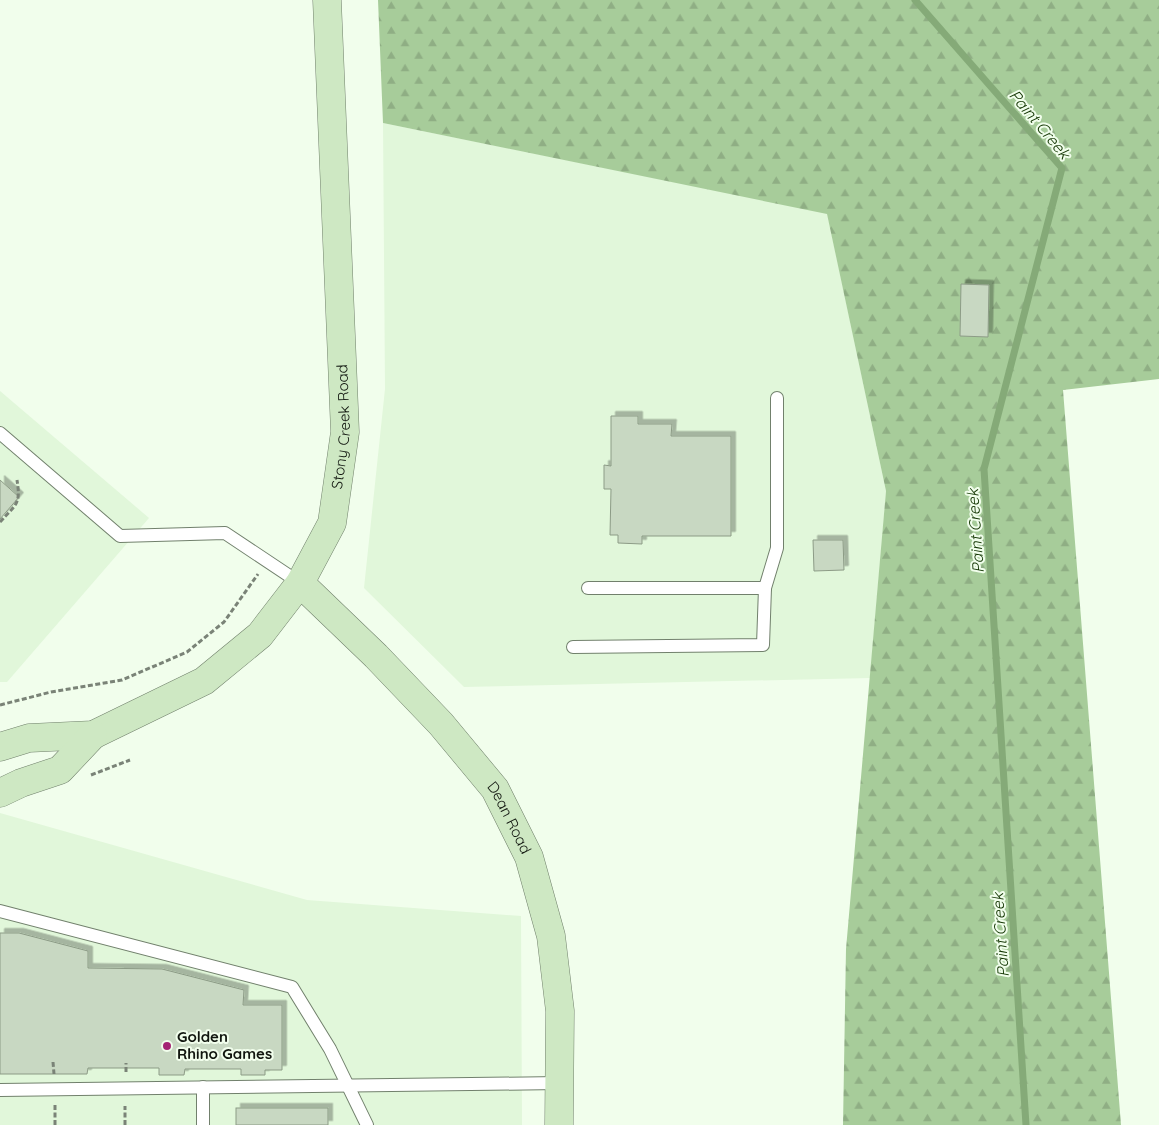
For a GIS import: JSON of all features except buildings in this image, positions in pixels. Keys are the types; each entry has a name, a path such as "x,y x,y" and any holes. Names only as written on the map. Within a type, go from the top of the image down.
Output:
{"main road":[{"name":"Stony Creek Road","path":"0,794 21,783 60,770 93,735 204,681 260,635 300,583 332,523 345,432 327,0"},
{"name":"Dean Road","path":"300,583 423,705 495,789 529,857 551,936 560,1011 559,1125"},
{"name":"Stony Creek Road","path":"0,747 28,738 93,735"}],"lane":[{"path":"573,648 763,644 764,588 777,548 777,398"},
{"path":"0,433 120,536 224,533 300,583"},
{"path":"588,588 764,588"},
{"path":"0,911 292,987 330,1049 367,1125"},
{"path":"0,1090 559,1083"},
{"path":"203,1087 203,1125"}],"path":[{"path":"0,522 18,502 17,480"},
{"path":"0,705 51,692 122,680 187,652 224,622 255,578"},
{"path":"125,1104 125,1125"},
{"path":"55,1110 55,1125"}],"shaded area":[{"path":"383,123 827,213 886,491 870,678 464,687 364,588 385,389"},
{"path":"0,391 149,518 7,682 0,682"},
{"path":"0,813 307,900 521,916 522,1125 0,1125"}],"green space":[{"path":"378,0 1159,0 1159,379 1063,390 1121,1125 843,1125 846,949 886,491 827,214 383,123"}],"waterway":[{"name":"Paint Creek","path":"915,0 1062,168 984,469 1026,1125"}],"place":[{"name":"Golden Rhino Games","path":"167,1046"}]}
